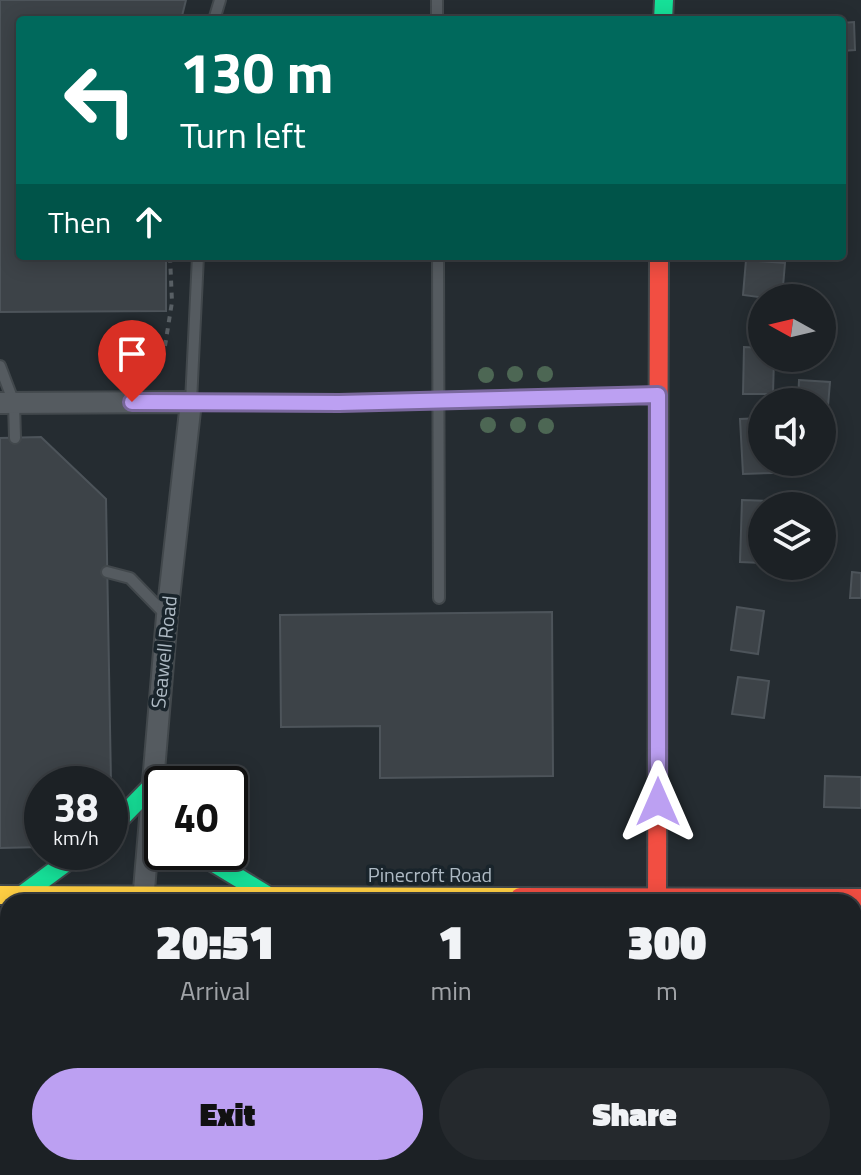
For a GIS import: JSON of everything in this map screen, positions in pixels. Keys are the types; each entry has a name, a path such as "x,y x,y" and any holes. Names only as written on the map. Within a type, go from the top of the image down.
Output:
{"street":[{"path":"657,894 659,260"},
{"path":"7,403 191,402"},
{"name":"Seawell Road","path":"158,766 167,616 191,402"},
{"path":"23,894 56,870"},
{"name":"Seawell Road","path":"144,894 147,870"},
{"path":"226,870 265,894"}],"lane":[{"path":"198,260 191,402 658,395"},
{"path":"438,260 439,598"},
{"path":"0,366 15,438"},
{"path":"107,572 130,578 167,616"}],"path":[{"path":"165,346 172,302 170,260"}],"building":[{"path":"0,0 186,0 182,16 16,16 16,260 166,260 166,311 0,312"},
{"path":"854,22 855,50 846,51 846,23"},
{"path":"746,260 785,263 783,284 748,284 748,296 743,295"},
{"path":"744,347 748,347 748,372 774,372 773,388 748,388 748,394 743,394"},
{"path":"799,380 830,382 830,388 799,388"},
{"path":"740,419 748,419 748,474 743,474"},
{"path":"41,437 106,499 111,766 24,766 24,847 0,848 0,438"},
{"path":"742,500 748,500 748,562 740,562"},
{"path":"852,572 861,573 861,598 850,598"},
{"path":"737,607 764,611 758,654 731,650"},
{"path":"552,612 553,776 380,778 380,726 281,727 280,615"},
{"path":"738,677 769,681 764,718 732,714"},
{"path":"825,776 861,777 861,808 824,807"}],"traffic: fast":[{"path":"663,16 664,0"},
{"path":"128,811 144,794"},
{"path":"23,894 56,870"},
{"path":"226,870 265,894"}],"traffic: jam":[{"path":"657,894 659,260"}],"route":[{"path":"132,402 339,403 658,395 658,802"}]}
